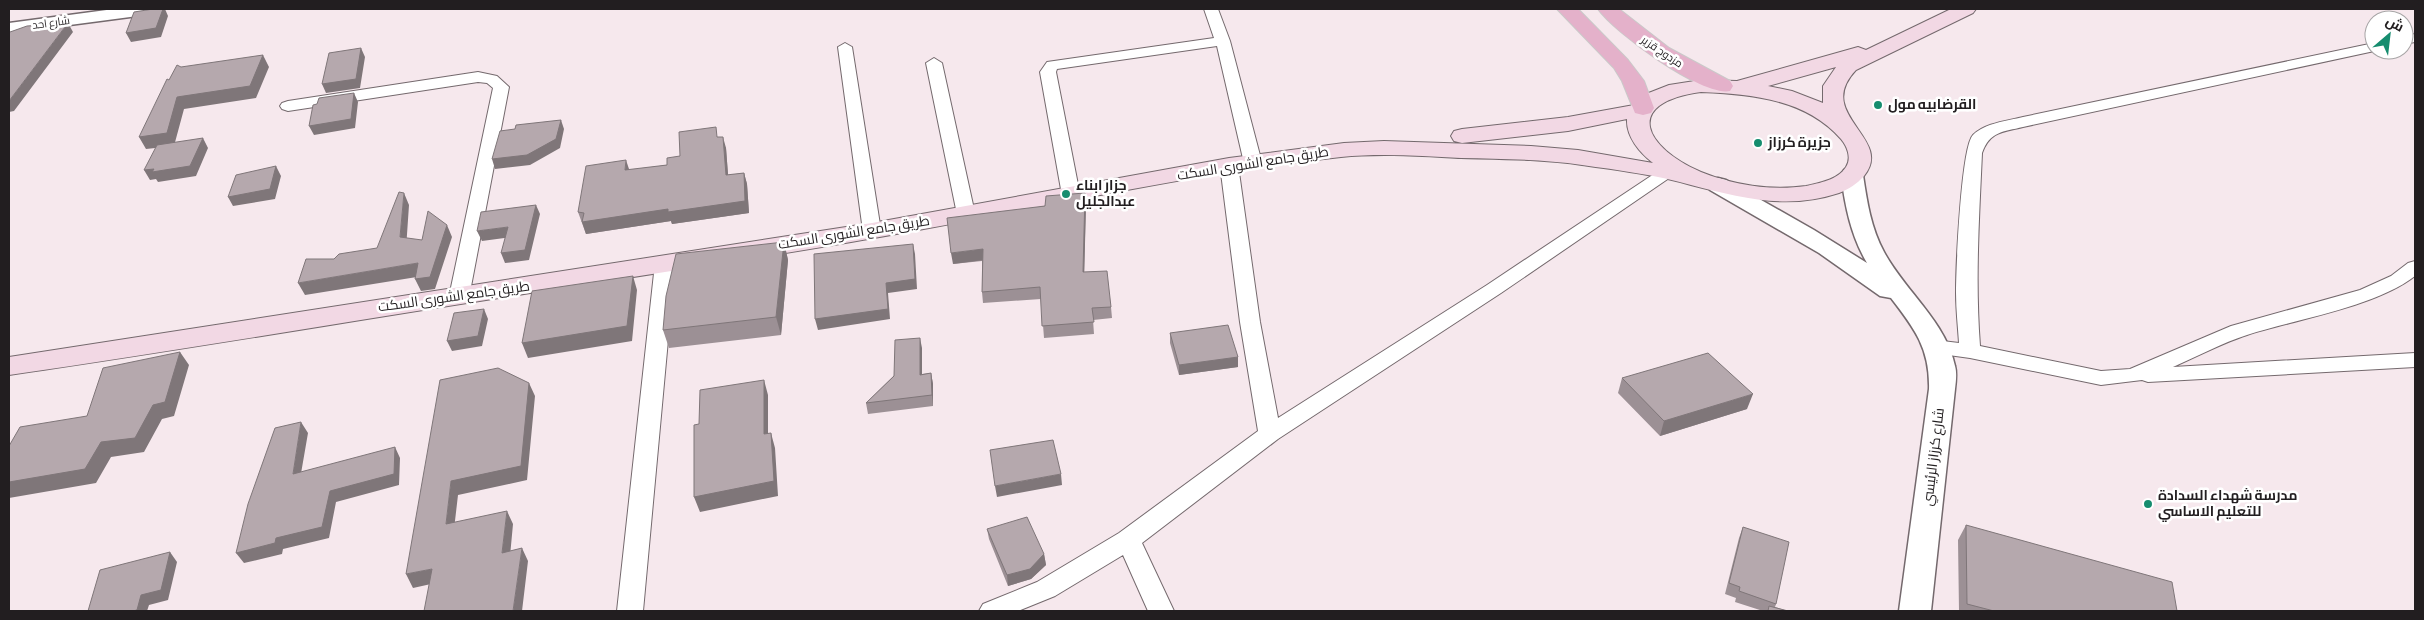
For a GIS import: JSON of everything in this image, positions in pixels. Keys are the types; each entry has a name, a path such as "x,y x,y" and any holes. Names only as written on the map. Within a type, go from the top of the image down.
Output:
{"main road":[{"path":"1567,9 1621,64 1633,81 1642,109"},
{"name":"مزدوج قزير","path":"1608,9 1646,44 1670,60 1730,86"},
{"path":"1838,123 1832,91 1833,83 1849,66 1966,9"},
{"path":"1730,86 1808,69 1902,39"},
{"path":"1709,182 1660,158 1647,146 1639,133 1637,121 1642,109 1652,100 1666,93 1701,86 1730,86 1769,92 1800,102 1838,123 1857,144 1860,155 1858,166 1852,175"},
{"path":"1384,148 1430,139 1568,124 1642,109"},
{"name":"طريق جامع الشورى السكت","path":"9,366 872,231 1241,164 1344,150 1384,148 1578,157 1764,194 1801,193 1826,189 1841,183 1852,175"}],"street":[{"name":"شارع احد","path":"9,28 153,9"},
{"path":"1211,9 1223,41 1241,164 1250,322 1270,434"},
{"path":"1070,195 1048,72 1052,65 1223,41"},
{"path":"845,47 872,231"},
{"path":"1970,351 1966,294 1967,259 1974,153 1979,138 1990,130 2023,122 2364,49"},
{"path":"934,63 966,214"},
{"path":"288,106 478,77 492,79 501,87 459,297"},
{"path":"992,611 1046,589 1128,540 1270,434 1494,289 1666,174"},
{"name":"شارع كرزاز الرئيسي","path":"1852,175 1857,213 1866,239 1879,263 1912,310 1942,366 1942,389 1915,611"},
{"name":"شارع كرزاز الرئيسي","path":"1709,182 1863,270 1912,310"},
{"path":"630,611 665,264"},
{"path":"2134,376 2238,332 2367,294 2398,280 2415,267"},
{"path":"1934,348 1970,351 2101,378 2415,360"},
{"path":"1128,540 1161,611"}],"building":[{"path":"163,9 156,28 126,33 134,12"},
{"path":"68,23 9,101 9,31 27,26"},
{"path":"361,48 356,79 322,84 329,53"},
{"path":"263,55 250,86 177,97 167,133 139,137 167,79 169,80 177,65 181,67"},
{"path":"354,93 351,119 309,126 313,105 317,104 319,98"},
{"path":"561,120 556,139 527,155 492,159 500,131 515,129 516,125"},
{"path":"716,127 717,137 723,137 726,175 744,173 745,201 668,212 668,209 582,222 584,213 578,212 586,166 626,160 625,170 667,165 667,158 680,156 679,132"},
{"path":"203,138 190,166 152,172 154,169 144,170 157,145"},
{"path":"276,166 270,189 228,197 236,175"},
{"path":"399,192 404,193 400,237 422,240 428,211 447,225 430,277 415,279 418,263 298,283 306,259 334,259 339,254 377,248"},
{"path":"1085,193 1083,272 1107,271 1111,307 1092,308 1094,322 1042,326 1040,287 982,292 983,249 951,253 947,218 1045,206 1046,196"},
{"path":"536,205 525,250 501,253 508,227 477,231 481,212"},
{"path":"784,242 776,317 663,330 666,296 676,254"},
{"path":"913,244 915,279 886,283 888,309 815,319 814,254"},
{"path":"633,276 627,326 522,343 532,291"},
{"path":"484,309 478,336 447,341 454,313"},
{"path":"1228,325 1238,357 1179,365 1170,333"},
{"path":"920,338 920,375 931,373 932,395 866,403 894,376 895,340"},
{"path":"180,352 165,402 153,405 135,438 101,442 85,469 9,482 9,446 20,427 87,416 103,368"},
{"path":"1708,353 1753,394 1664,421 1622,378"},
{"path":"498,368 529,383 521,466 451,481 446,524 507,511 502,553 522,548 513,611 424,611 432,569 406,574 440,380"},
{"path":"764,380 764,434 771,433 774,481 694,497 694,425 699,424 700,390"},
{"path":"301,422 293,474 395,447 394,474 330,491 322,527 276,538 275,543 236,553 248,504 275,428"},
{"path":"1053,440 1061,474 995,486 990,450"},
{"path":"1027,517 1044,554 1030,569 1007,575 987,529"},
{"path":"1966,525 2172,582 2177,611 1994,611 1967,604"},
{"path":"1743,527 1789,542 1776,604 1739,591 1740,587 1729,583"},
{"path":"170,552 161,590 141,595 137,610 88,611 100,570"},
{"path":"1769,606 1788,611 1768,611"}],"place":[{"name":"القرضابيه مول","path":"1878,105"},
{"name":"جزيرة كرزاز","path":"1758,143"},
{"name":"جزار ابناء عبدالجليل","path":"1066,194"},
{"name":"مدرسة شهداء السدادة للتعليم الاساسي","path":"2148,504"}]}
